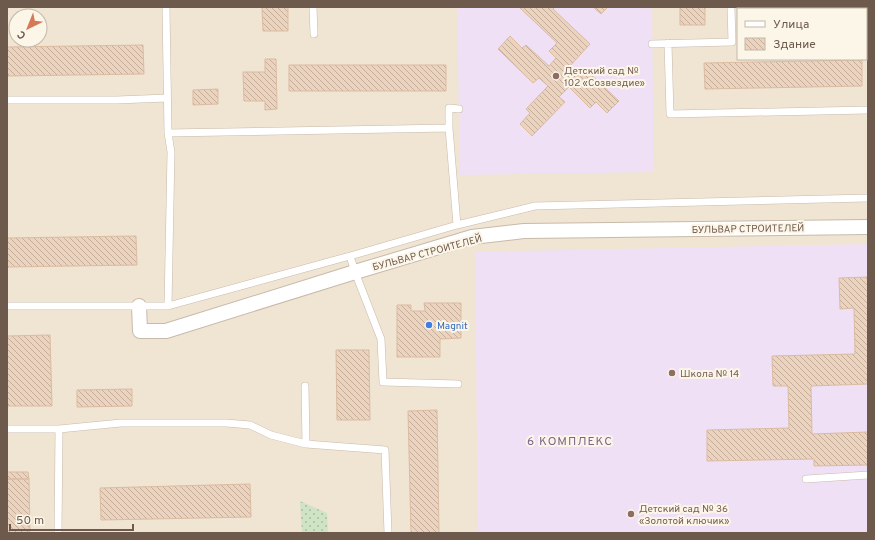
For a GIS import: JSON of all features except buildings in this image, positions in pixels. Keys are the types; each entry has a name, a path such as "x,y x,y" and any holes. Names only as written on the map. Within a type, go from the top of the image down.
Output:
{"street":[{"name":"БУЛЬВАР СТРОИТЕЛЕЙ","path":"139,306 140,331 166,331 472,237 524,232 868,227"}],"lane":[{"path":"166,7 168,132 171,152 168,306"},
{"path":"313,7 314,34"},
{"path":"652,44 732,42 731,7"},
{"path":"668,43 670,114 868,110"},
{"path":"7,100 117,100 168,98"},
{"path":"457,225 449,128 449,108 459,109"},
{"path":"168,132 449,128"},
{"path":"7,306 168,306 457,225 535,206 868,198"},
{"path":"350,256 354,272 381,339 383,382 458,384"},
{"path":"305,386 306,444"},
{"path":"7,429 59,429 121,423 226,423 250,425 272,435 306,444 385,450 388,533"},
{"path":"58,533 59,429"},
{"path":"806,479 868,475"}],"shaded area":[{"path":"7,7 868,7 868,533 7,533"},
{"name":"Детский сад № 102 «Созвездие»","path":"457,7 652,7 654,172 460,175"},
{"name":"Школа № 14","path":"868,244 868,533 478,533 475,252"}],"green space":[{"path":"300,501 327,513 328,533 302,533"}],"place":[{"name":"Детский сад № 102 «Созвездие»","path":"556,76"},
{"name":"Magnit","path":"429,325"},
{"name":"Школа № 14","path":"672,373"},
{"name":"Детский сад № 36 «Золотой ключик»","path":"631,514"}],"district":[{"name":"6 КОМПЛЕКС","path":"570,441"}]}
